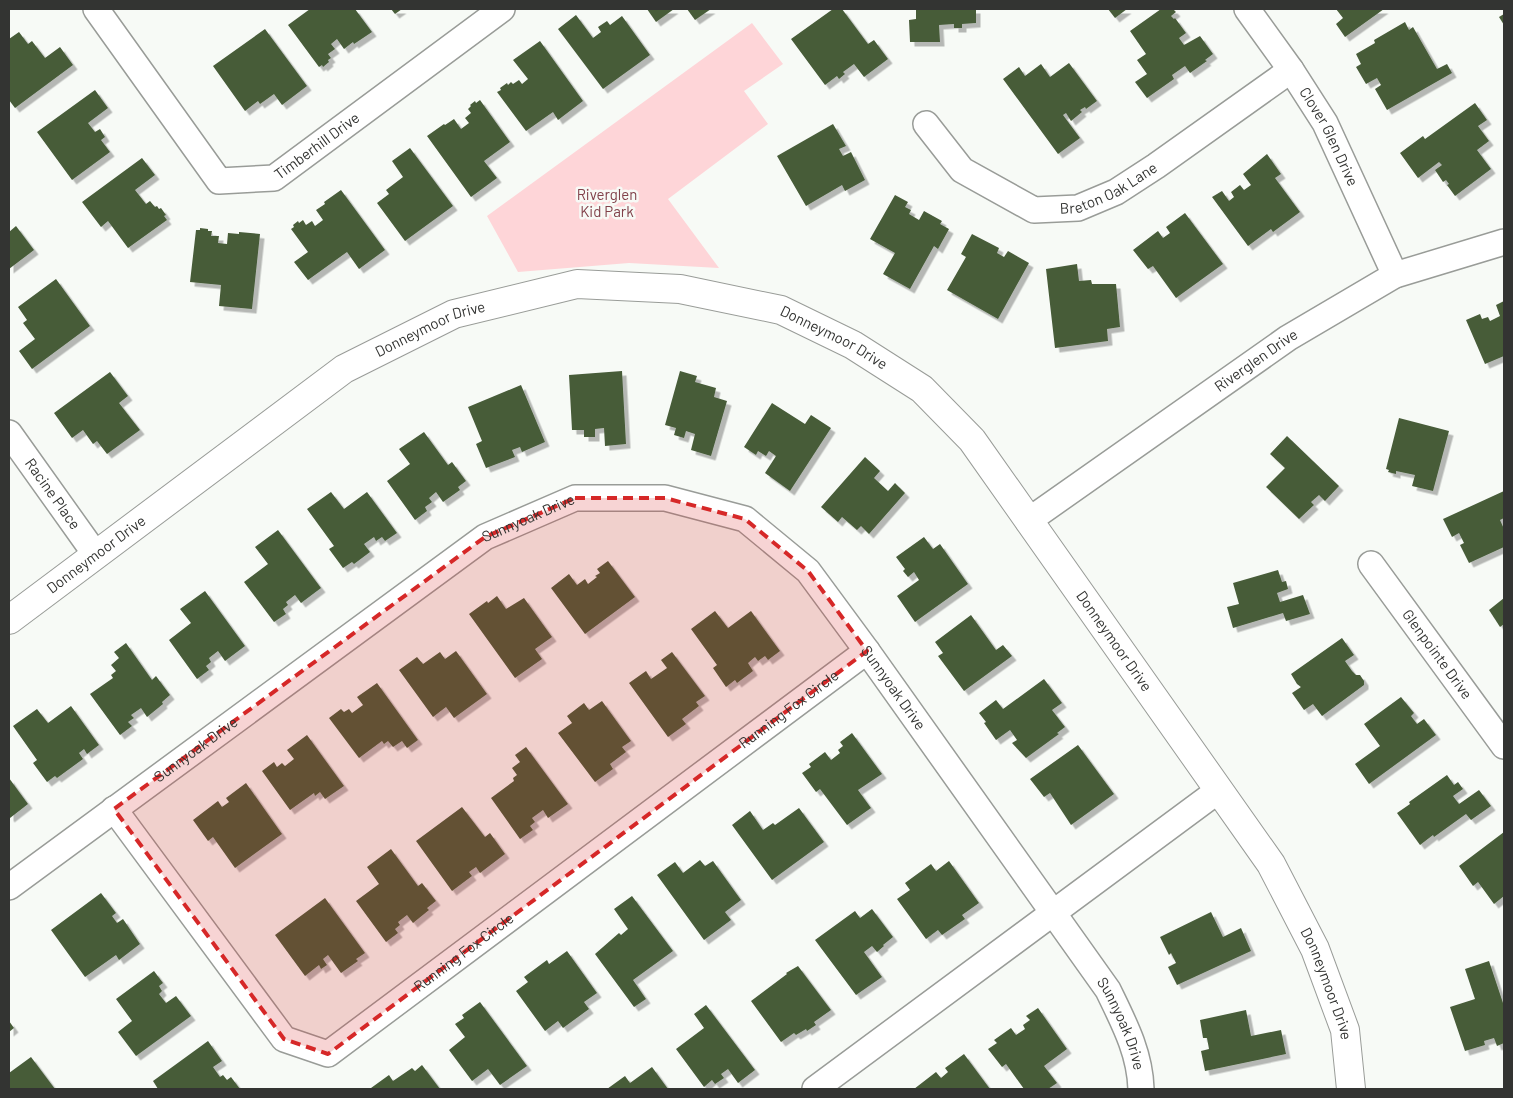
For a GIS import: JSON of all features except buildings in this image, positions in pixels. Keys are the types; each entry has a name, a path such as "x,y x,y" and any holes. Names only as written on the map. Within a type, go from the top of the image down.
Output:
{"street":[{"name":"Timberhill Drive","path":"96,9 219,181 274,178 502,9"},
{"name":"Clover Glen Drive","path":"1247,9 1291,70 1325,123 1394,275"},
{"name":"Breton Oak Lane","path":"926,124 962,170 1034,210 1078,208 1116,192 1156,166 1291,70"},
{"name":"Riverglen Drive","path":"1028,521 1288,338 1394,275 1504,242"},
{"name":"Donneymoor Drive","path":"9,620 344,369 454,314 577,284 680,289 781,310 853,345 922,389 972,440 1271,864 1315,949 1344,1030 1351,1089"},
{"name":"Racine Place","path":"9,433 96,555"},
{"name":"Sunnyoak Drive","path":"9,887 485,537 575,498 665,498 744,519 808,571 868,651 1108,990 1128,1030 1141,1070 1142,1089"},
{"name":"Glenpointe Drive","path":"1371,564 1504,746"},
{"name":"Running Fox Circle","path":"114,809 284,1039 328,1054 868,651"},
{"path":"815,1089 1219,790"}],"highlighted area":[{"path":"575,498 665,498 745,519 808,571 867,651 328,1054 284,1039 114,809 485,537"}],"green space":[{"name":"Riverglen Kid Park","path":"752,23 783,64 744,91 768,124 668,199 719,268 629,263 518,272 487,216"}]}
